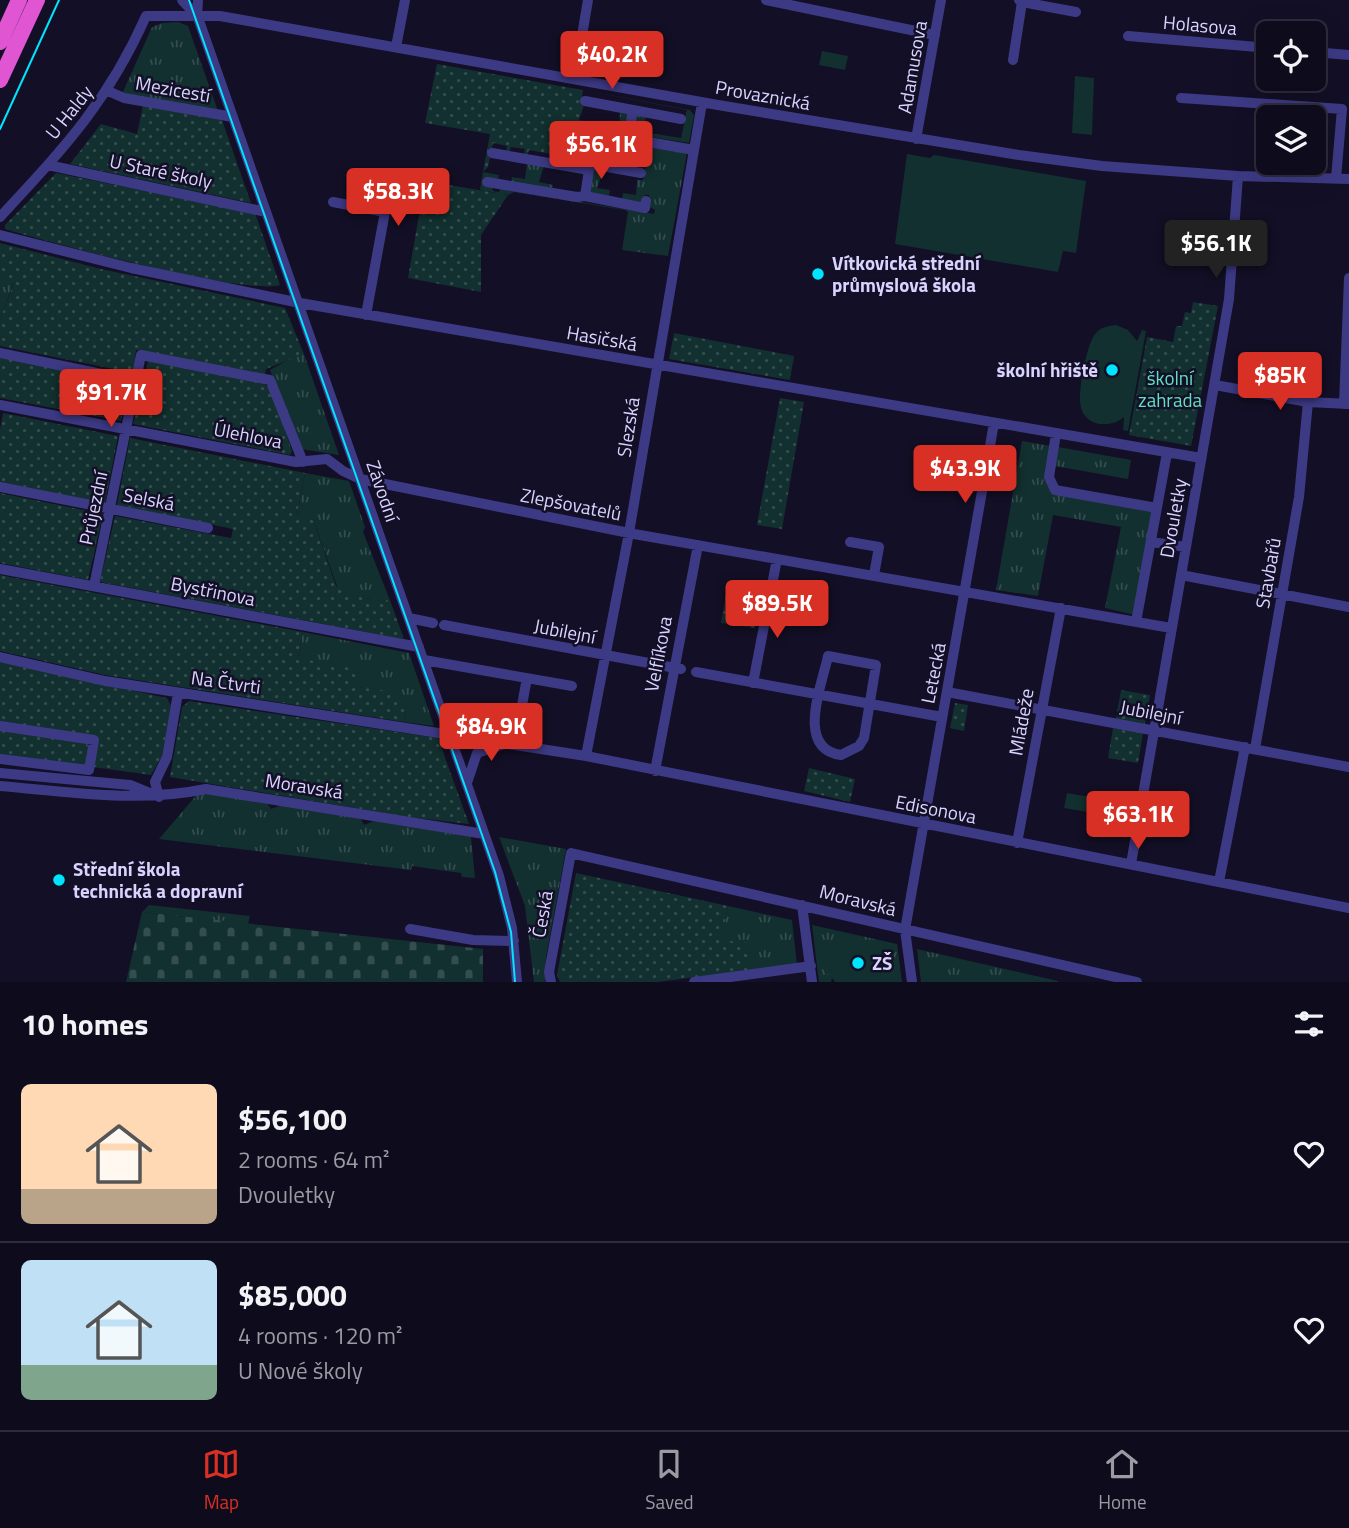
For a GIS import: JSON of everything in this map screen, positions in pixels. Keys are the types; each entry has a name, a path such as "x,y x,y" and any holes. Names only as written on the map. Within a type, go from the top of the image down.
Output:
{"highway":[{"path":"0,42 19,0"},
{"path":"0,80 37,0"}],"street":[{"path":"181,0 197,15"},
{"path":"197,15 198,0"},
{"path":"396,47 405,0"},
{"path":"575,77 588,0"},
{"path":"766,0 935,35"},
{"name":"Adamusova","path":"916,139 941,0"},
{"path":"1013,60 1021,1 1076,12"},
{"name":"Závodní","path":"197,15 484,834 506,902 514,941 517,982"},
{"name":"Provaznická","path":"146,16 220,16 575,77 702,103 916,139 1102,166 1238,176 1349,179"},
{"name":"U Haldy","path":"0,217 48,165 108,91 146,16"},
{"name":"Holasova","path":"1129,36 1256,47"},
{"path":"1326,53 1349,55"},
{"name":"Mezicestí","path":"108,91 124,98 233,117"},
{"path":"1181,98 1342,108 1336,178"},
{"path":"585,102 681,119"},
{"name":"Slezská","path":"586,756 629,533 702,103"},
{"path":"628,138 633,110"},
{"path":"585,196 597,133 694,150"},
{"path":"492,153 642,173"},
{"name":"U Staré školy","path":"48,165 266,212"},
{"name":"Dvouletky","path":"1131,864 1231,286 1238,176"},
{"path":"487,182 645,208 646,201"},
{"path":"333,202 385,212 366,315"},
{"name":"Hasičská","path":"0,235 131,268 298,303 1201,458"},
{"path":"1215,385 1308,402 1347,404 1349,278"},
{"path":"0,353 135,381"},
{"name":"Průjezdní","path":"94,586 141,355 270,380 303,461"},
{"name":"Stavbařů","path":"1219,882 1282,594 1299,497 1308,402"},
{"name":"Úlehlova","path":"0,405 303,461 327,459 360,479"},
{"name":"Letecká","path":"912,982 905,930 994,423"},
{"path":"1056,434 1049,477 1055,490 1157,508"},
{"path":"1136,622 1167,453"},
{"name":"Zlepšovatelů","path":"360,479 629,533 1171,628"},
{"name":"Selská","path":"0,488 208,528"},
{"path":"850,542 878,547 874,575"},
{"path":"1151,542 1186,547"},
{"name":"Velflíkova","path":"655,771 677,668 698,545"},
{"path":"753,682 777,559"},
{"name":"Bystřinova","path":"0,569 419,647"},
{"path":"1181,575 1349,607"},
{"name":"Mládeže","path":"1017,843 1061,608"},
{"name":"Jubilejní","path":"409,618 677,668"},
{"path":"828,656 876,665 870,704 864,738 859,747 850,753 832,754 822,749 814,726 828,656"},
{"name":"Na Čtvrti","path":"0,657 105,681 449,733"},
{"path":"424,660 572,686"},
{"path":"696,672 942,717"},
{"path":"515,743 527,678"},
{"path":"159,797 155,782 167,757 178,692"},
{"name":"Jubilejní","path":"947,692 1349,767"},
{"path":"0,726 94,740 89,770 0,759"},
{"name":"Edisonova","path":"449,733 586,756 1349,908"},
{"name":"Edisonova","path":"467,783 477,753 495,745 515,743"},
{"path":"0,773 130,785 159,797"},
{"name":"Moravská","path":"0,786 159,797 206,789 484,834"},
{"name":"Moravská","path":"570,853 803,905 1110,979 1137,982"},
{"name":"Česká","path":"551,982 550,972 570,853"},
{"path":"803,905 812,982"},
{"path":"410,929 473,940 514,941"},
{"path":"694,982 811,967"}],"green space":[{"path":"178,22 188,26 218,111 122,94 152,27"},
{"path":"822,51 848,56 845,70 819,65"},
{"path":"437,64 583,90 581,103 584,105 579,120 619,127 620,112 628,114 624,133 602,130 588,142 585,165 578,165 578,159 560,155 558,161 555,161 556,155 529,150 527,156 524,155 525,149 511,147 509,152 506,152 507,146 493,143 488,167 483,172 490,134 425,123"},
{"path":"1075,76 1094,78 1092,135 1072,133"},
{"path":"583,90 690,110 694,115 689,143 633,134 637,115 646,117 642,132 681,138 687,110"},
{"path":"143,105 222,120 251,203 70,164 101,124 137,134"},
{"path":"601,136 609,140 687,153 668,256 622,250 628,212 625,210 514,192 508,195 480,190 483,172 499,175 498,180 483,178 482,184 492,186 493,191 499,192 500,189 654,214 655,210 648,206 649,195 645,195 642,202 622,199 623,193 636,195 637,180 643,180 646,164 605,157 603,163 595,161"},
{"path":"907,154 930,158 934,155 1086,181 1076,253 1063,251 1058,272 895,244"},
{"path":"527,163 544,166 539,182 553,185 552,190 511,182 512,177 525,179"},
{"path":"594,169 604,170 597,188 610,190 609,196 589,192"},
{"path":"56,173 255,213 280,285 230,283 190,276 5,229 5,225"},
{"path":"425,181 508,195 481,235 481,292 408,278"},
{"path":"0,243 101,269 285,308 304,354 266,369 265,374 136,350 133,373 0,346 0,319 14,283 0,278"},
{"path":"0,278 14,282 0,319"},
{"name":"školní zahrada","path":"1193,302 1218,306 1191,446 1129,435 1147,337 1173,342 1176,326 1182,326 1185,312 1191,313"},
{"name":"školní hřiště","path":"1116,325 1128,330 1137,341 1142,330 1146,331 1128,431 1123,430 1124,417 1111,424 1090,420 1085,416 1080,401 1084,365 1093,338 1100,329"},
{"path":"674,333 794,356 790,380 669,359"},
{"path":"299,354 304,354 339,455 301,449 270,370"},
{"path":"0,357 129,383 121,421 0,398"},
{"path":"148,361 263,382 272,392 292,451 290,455 133,424"},
{"path":"780,398 804,402 782,529 757,525"},
{"path":"3,413 118,436 105,503 0,482 0,430"},
{"path":"130,438 305,473 297,515 313,519 336,586 351,589 350,595 391,603 404,639 100,582 115,516 231,538 233,529 117,505"},
{"path":"1022,441 1051,446 1045,477 1051,491 1154,510 1135,615 1105,608 1121,527 1053,515 1038,596 996,590"},
{"path":"1058,447 1131,460 1128,479 1055,466"},
{"path":"305,473 349,481 365,527 363,532 391,603 349,595 337,586 313,519 297,516"},
{"path":"0,493 103,514 88,580 0,563"},
{"path":"0,575 303,632 298,658 360,670 358,687 396,692 406,710 404,722 105,675 0,651"},
{"path":"727,588 760,594 755,628 721,623"},
{"path":"303,632 409,653 434,726 404,722 406,710 396,693 358,687 298,658"},
{"path":"0,662 167,698 171,706 162,756 151,775 93,767 98,739 0,724"},
{"path":"1121,690 1150,695 1145,724 1116,719"},
{"path":"189,701 438,738 469,824 408,817 170,777 182,707"},
{"path":"955,703 968,705 964,731 950,728"},
{"path":"1113,728 1143,733 1138,763 1108,758"},
{"path":"0,729 88,743 85,766 0,755"},
{"path":"809,768 855,779 850,802 804,791"},
{"path":"200,791 267,803 271,809 282,805 361,819 364,825 374,821 471,837 475,878 462,877 461,873 412,866 411,870 159,839"},
{"path":"1067,793 1102,799 1100,814 1064,808"},
{"path":"499,837 566,849 546,957 545,982 534,982 525,906"},
{"path":"576,873 728,906 721,940 748,943 751,970 657,982 560,982 557,975"},
{"path":"149,905 250,916 248,924 142,912"},
{"path":"728,906 792,920 797,965 752,970 720,940"},
{"path":"142,912 483,949 483,982 126,982"},
{"name":"ZŠ","path":"812,925 897,944 902,982 835,982 832,978 831,982 819,982"},
{"path":"833,940 886,955 880,982 826,974"},
{"path":"917,949 1058,981 1058,982 921,982"}],"tram line":[{"path":"0,129 59,0"},
{"path":"189,0 495,872 511,932 515,982"}],"place":[{"name":"Vítkovická střední průmyslová škola","path":"818,274"},
{"name":"školní hřiště","path":"1112,370"},
{"name":"Střední škola technická a dopravní","path":"59,880"},
{"name":"ZŠ","path":"858,963"}]}
